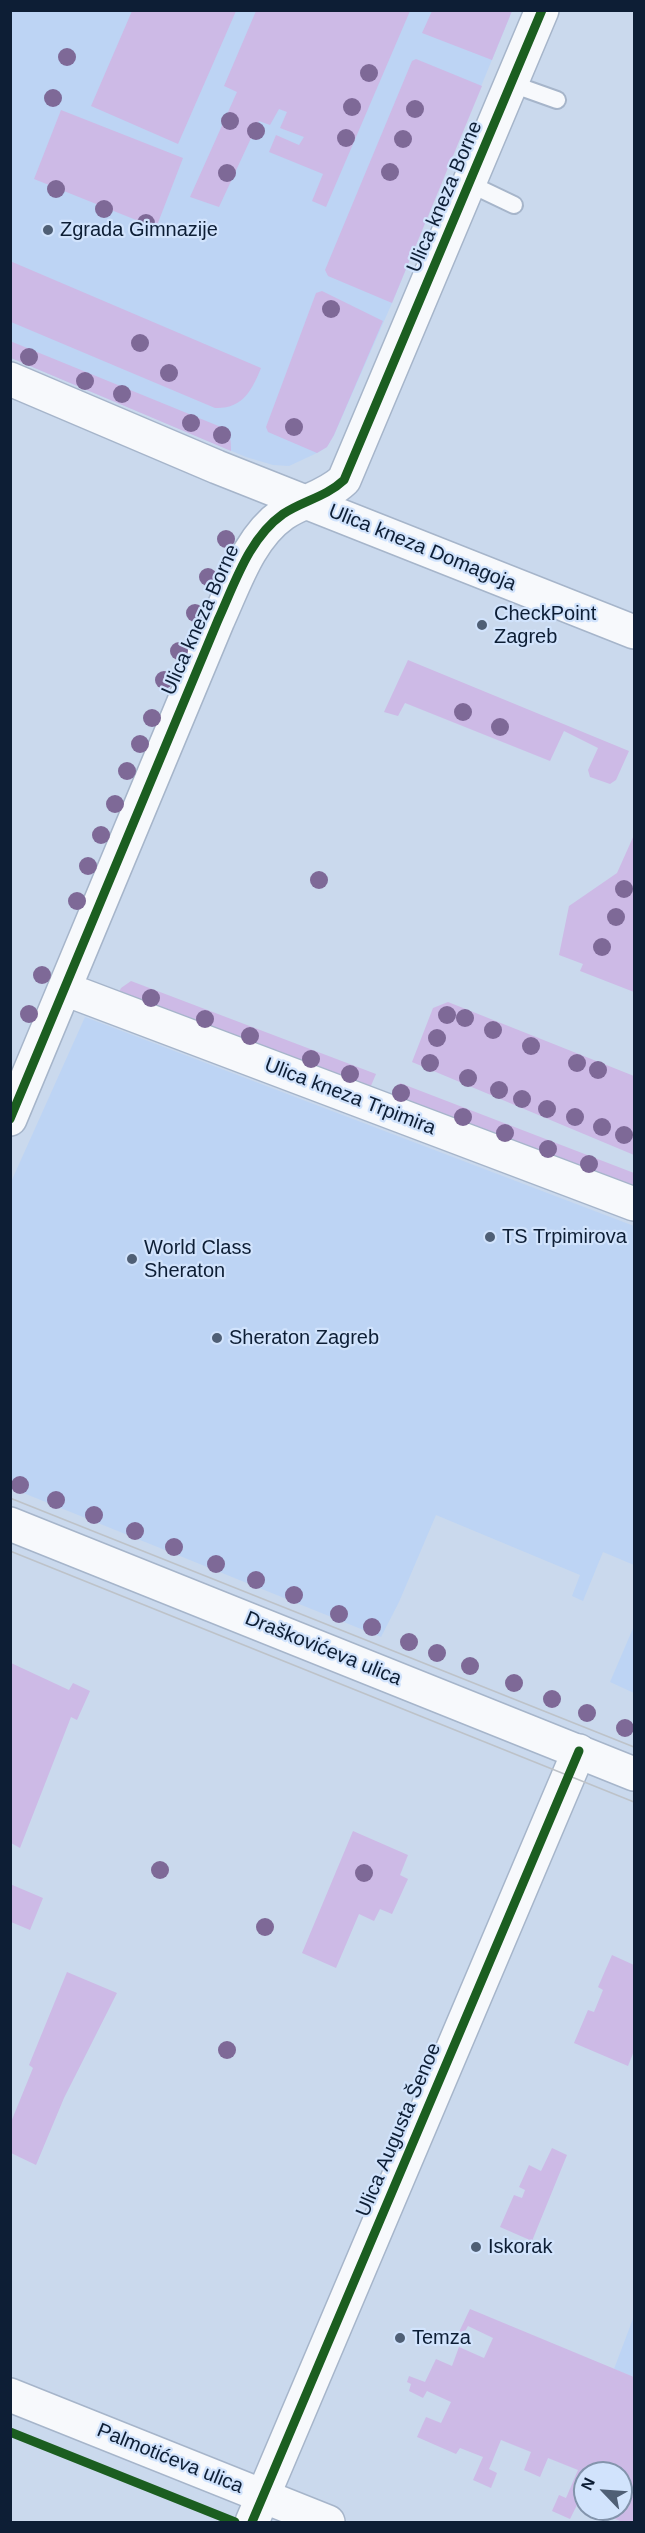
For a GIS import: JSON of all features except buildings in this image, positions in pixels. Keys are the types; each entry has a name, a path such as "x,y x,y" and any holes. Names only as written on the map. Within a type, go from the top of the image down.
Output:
{"street":[{"name":"Ulica kneza Borne","path":"10,1119 218,620 252,548 266,528 284,514 334,489 344,480 542,10"},
{"name":"Ulica kneza Domagoja","path":"10,379 217,467 634,632"},
{"name":"Ulica kneza Trpimira","path":"65,989 634,1204"},
{"name":"Draškovićeva ulica","path":"10,1524 634,1774"},
{"name":"Ulica Augusta Šenoe","path":"259,2510 579,1751"},
{"name":"Palmotićeva ulica","path":"10,2395 259,2510 328,2523"}],"lane":[{"path":"512,84 557,100"},
{"path":"470,184 514,205"}],"shaded area":[{"path":"432,10 512,11 492,60 422,33"},
{"path":"10,11 512,11 392,303 327,447 289,466 273,465 246,457 11,358"},
{"path":"132,11 236,11 178,144 91,106"},
{"path":"256,11 410,11 326,207 312,201 323,174 269,152 276,135 299,145 304,137 280,128 287,112 279,109 270,125 259,121 219,207 190,197 237,92 224,86"},
{"path":"416,59 482,86 392,303 328,276 325,270 412,61"},
{"path":"61,110 183,158 156,228 34,179"},
{"path":"10,261 261,368 254,384 239,402 215,408 11,322"},
{"path":"322,291 383,321 334,435 327,447 317,453 268,432 266,427 316,293"},
{"path":"10,341 221,427 230,437 231,451 11,358"},
{"path":"408,660 629,751 616,780 610,784 590,777 588,770 598,748 564,731 550,761 405,703 398,716 384,712"},
{"path":"634,835 634,992 580,971 583,964 559,955 569,906 617,873"},
{"path":"131,981 376,1074 367,1095 118,994 121,988"},
{"path":"448,1002 634,1076 634,1155 412,1062 433,1008"},
{"name":"Sheraton Zagreb","path":"85,1017 634,1226 634,1565 603,1552 583,1601 572,1596 580,1575 436,1515 399,1602 381,1637 11,1488 11,1182"},
{"path":"400,1083 634,1173 634,1195 391,1105"},
{"path":"634,1626 634,1693 610,1682"},
{"path":"11,1663 69,1690 73,1683 90,1691 77,1720 71,1717 20,1848 11,1843"},
{"path":"353,1831 408,1855 400,1875 408,1879 392,1914 380,1909 374,1921 359,1914 336,1968 302,1953"},
{"path":"10,1884 43,1898 30,1930 11,1922"},
{"path":"612,1955 634,1965 634,2051 628,2066 574,2043 588,2010 594,2012 603,1990 598,1987"},
{"path":"67,1972 117,1993 64,2098 36,2165 11,2153 11,2122 33,2068 29,2065"},
{"path":"552,2148 567,2155 532,2241 500,2227 514,2195 522,2198 525,2190 519,2187 529,2165 541,2171"},
{"path":"470,2309 634,2377 634,2522 620,2521 633,2521 633,2461 573,2461 573,2468 548,2458 540,2477 524,2470 531,2452 501,2440 489,2469 497,2473 491,2488 473,2480 483,2457 460,2448 456,2454 417,2437 426,2417 441,2423 451,2402 427,2391 423,2398 409,2391 411,2384 407,2382 409,2376 425,2382 436,2359 452,2366 459,2347 484,2358 493,2338 468,2326 464,2333 459,2332"},
{"path":"634,2316 634,2377 614,2369"},
{"path":"573,2482 573,2513 570,2519 552,2511 559,2495 566,2498"}],"tram line":[{"path":"10,1498 634,1747"},
{"path":"10,1551 634,1802"}],"cycle path":[{"path":"10,1119 244,562 261,535 283,514 330,491 344,480 542,10"},
{"path":"252,2522 579,1751"},
{"path":"10,2432 235,2522"}],"place":[{"name":"Zgrada Gimnazije","path":"48,230"},
{"name":"CheckPoint Zagreb","path":"482,625"},
{"name":"TS Trpimirova","path":"490,1237"},
{"name":"World Class Sheraton","path":"132,1259"},
{"name":"Sheraton Zagreb","path":"217,1338"},
{"name":"Iskorak","path":"476,2247"},
{"name":"Temza","path":"400,2338"}]}
